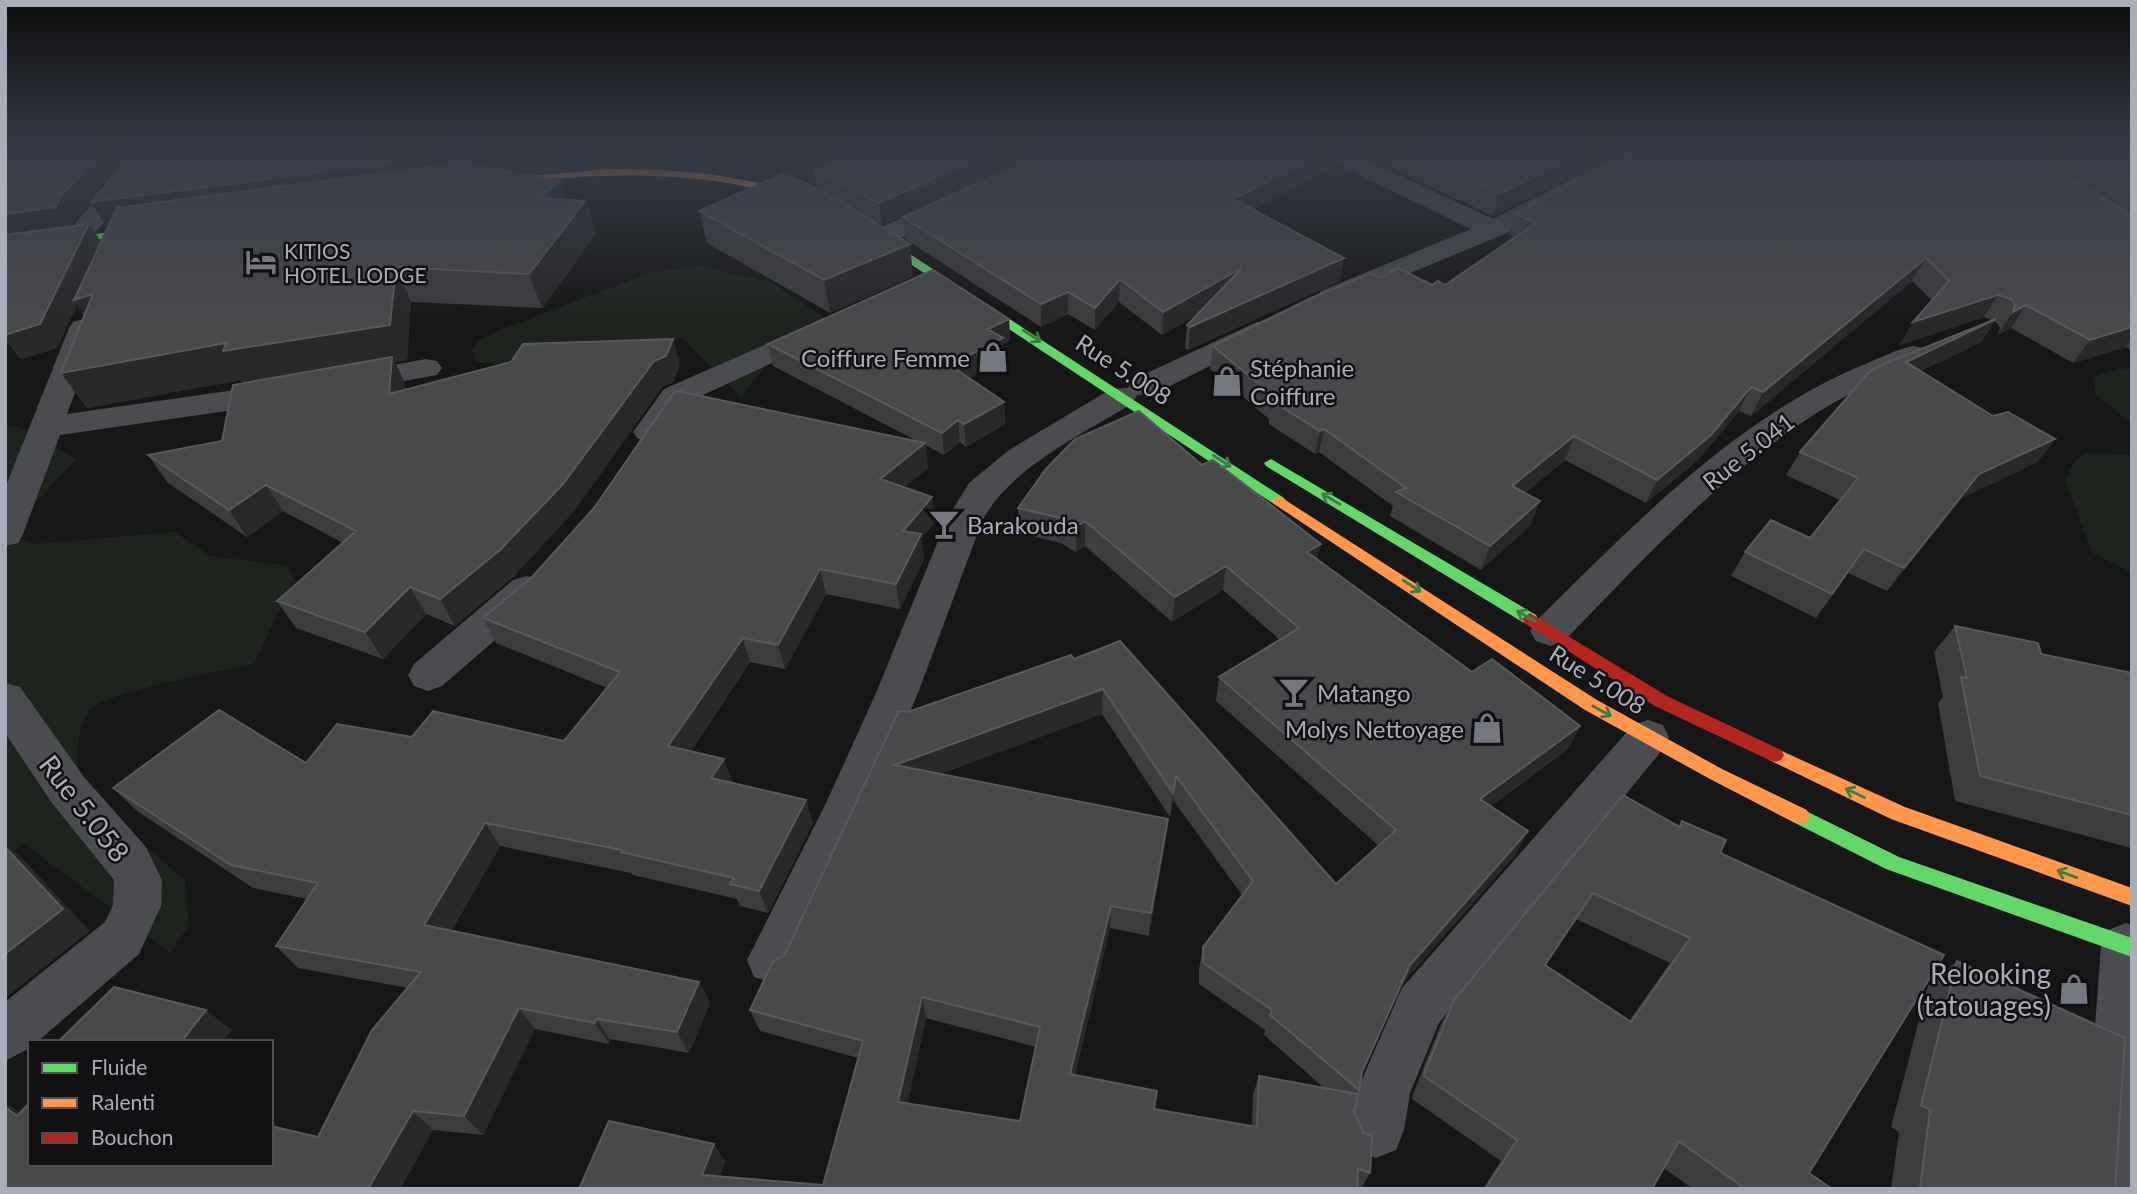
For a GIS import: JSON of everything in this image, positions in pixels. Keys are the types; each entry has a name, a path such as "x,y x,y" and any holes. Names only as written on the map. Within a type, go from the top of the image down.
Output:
{"main road":[{"name":"Rue 5.008","path":"942,269 894,230 854,216 1138,389 1591,705 1647,737 1893,863 2130,930"},
{"path":"5,237 161,217"},
{"path":"5,249 120,246 177,226"},
{"name":"Rue 5.008","path":"1251,452 1550,631 1661,701 1886,807 2130,930"}],"street":[{"path":"86,227 102,209"},
{"path":"894,230 941,209"},
{"path":"1450,209 1493,229"},
{"path":"772,960 892,705 965,519 981,491 1021,458 1138,389 1294,313 1493,229 1526,209"},
{"path":"901,293 942,269"},
{"path":"5,534 69,360 98,296"},
{"path":"631,462 675,396 851,316"},
{"name":"Rue 5.041","path":"1550,631 1660,522 1745,449 1808,405 1940,344"},
{"path":"46,427 289,393 426,368"},
{"path":"428,675 529,589 546,569"},
{"name":"Rue 5.058","path":"5,699 68,790 129,862 138,880 137,906 122,937 5,1035"},
{"path":"1376,1130 1383,1093 1420,1006 1647,737"},
{"path":"2112,1189 2130,930"}],"shaded area":[{"path":"699,266 771,282 832,323 779,348 741,398 683,338 533,370 475,361 473,350 479,340 495,332 650,273"},
{"path":"2119,368 2132,370 2132,423 2096,396 2093,377"},
{"path":"5,424 26,430 76,459 26,513 21,539 36,544 175,532 210,556 289,566 294,580 254,664 167,682 118,696 90,710 82,727 78,747 77,788 185,880 189,925 170,953 24,844 5,856"},
{"path":"2085,453 2132,455 2132,573 2092,552 2065,480 2076,460"}],"building":[{"path":"5,209 43,209 5,214"},
{"path":"117,209 579,209 529,274 396,267 390,325 223,351 226,343 61,373 93,294 74,300"},
{"path":"704,209 853,209 910,244 824,280 699,211"},
{"path":"921,209 1251,209 1344,258 1190,327 1187,325 1242,268 1163,312 1120,279 1095,308 1068,292 1041,304 903,217"},
{"path":"1523,209 2120,209 2132,216 2132,327 2090,340 2026,305 2013,312 2015,305 2011,299 1998,295 1913,322 1949,281 1926,258 1763,392 1751,387 1711,435 1657,480 1574,436 1512,486 1540,501 1490,546 1396,492 1406,488 1324,429 1320,431 1272,401 1276,398 1213,346 1309,299 1371,273 1381,278 1398,268 1432,285 1438,281 1445,285 1536,223 1515,213"},
{"path":"89,224 40,324 5,335 5,235"},
{"path":"933,270 1009,319 988,329 1003,338 950,365 1004,402 964,424 958,420 942,433 768,344"},
{"path":"1996,319 1906,362 1993,416 2008,412 2055,439 1979,474 1904,568 1864,549 1832,594 1745,552 1771,520 1810,538 1858,478 1800,452 1870,371"},
{"path":"673,339 666,356 654,361 563,484 500,550 440,599 410,587 365,632 277,601 356,531 266,485 229,510 148,455 222,441 233,385 392,357 389,394 511,362 523,344"},
{"path":"677,391 925,443 880,479 932,497 903,531 921,534 896,584 820,569 778,645 743,638 668,746 724,759 711,778 806,800 759,891 730,884 734,878 621,852 622,850 485,823 424,925 699,982 677,1032 596,1019 595,1023 519,1008 464,1116 413,1111 368,1189 5,1188 5,1107 17,1116 28,1104 28,1166 273,1166 273,1126 318,1137 372,1030 421,972 276,946 318,883 231,865 113,788 219,710 306,763 337,724 412,737 433,711 564,741 620,672 483,618 533,576 594,508"},
{"path":"1139,411 1202,465 1213,460 1321,544 1307,552 1472,672 1492,659 1580,726 1480,799 1528,831 1410,965 1362,1072 1359,1090 1270,1015 1272,1010 1203,963 1203,947 1253,881 1176,776 1173,793 1103,689 895,765 1168,819 1151,913 1111,906 1070,1074 1157,1091 1154,1109 1257,1127 1259,1076 1358,1094 1354,1112 1363,1132 1372,1137 1370,1173 1358,1169 1357,1189 579,1189 609,1121 714,1144 702,1175 823,1185 863,1041 750,1010 773,961 784,956 899,711 908,712 1071,655 1074,659 1120,641 1336,884 1396,830 1219,677 1299,628 1226,566 1175,597 1085,521 1076,527 1061,518 1018,508 1046,469 1075,439","holes":["922,997 1040,1027 1020,1121 898,1102"]},
{"path":"1955,626 2038,643 2041,654 2132,673 2132,815 1980,776 1961,677 1967,678"},
{"path":"1623,795 1680,827 1682,821 1726,840 1720,853 1944,955 1809,1173 1832,1189 1739,1189 1741,1186 1679,1141 1652,1189 1485,1189 1517,1140 1424,1076 1454,1000","holes":["1593,893 1690,938 1631,1022 1545,965"]},
{"path":"5,847 63,909 5,954"},
{"path":"1957,961 2125,1038 2115,1189 1920,1189 1930,1110 1921,1105"},
{"path":"114,987 206,1010 183,1040 60,1040"}],"traffic: fast":[{"path":"5,249 156,229"},
{"path":"866,230 1279,501"},
{"path":"1271,463 1530,619"},
{"path":"1800,816 1893,863 2132,948"}],"traffic: slow":[{"path":"1279,501 1591,705 1716,774 1800,816"},
{"path":"1775,755 1898,813 2132,897"}],"traffic: jam":[{"path":"1530,619 1661,701 1775,755"}],"place":[{"name":"KITIOS HOTEL LODGE","path":"261,262"},
{"name":"Coiffure Femme","path":"993,357"},
{"name":"Stéphanie Coiffure","path":"1227,381"},
{"name":"Barakouda","path":"944,524"},
{"name":"Matango","path":"1294,692"},
{"name":"Molys Nettoyage","path":"1487,728"},
{"name":"Relooking (tatouages)","path":"2074,989"}]}
